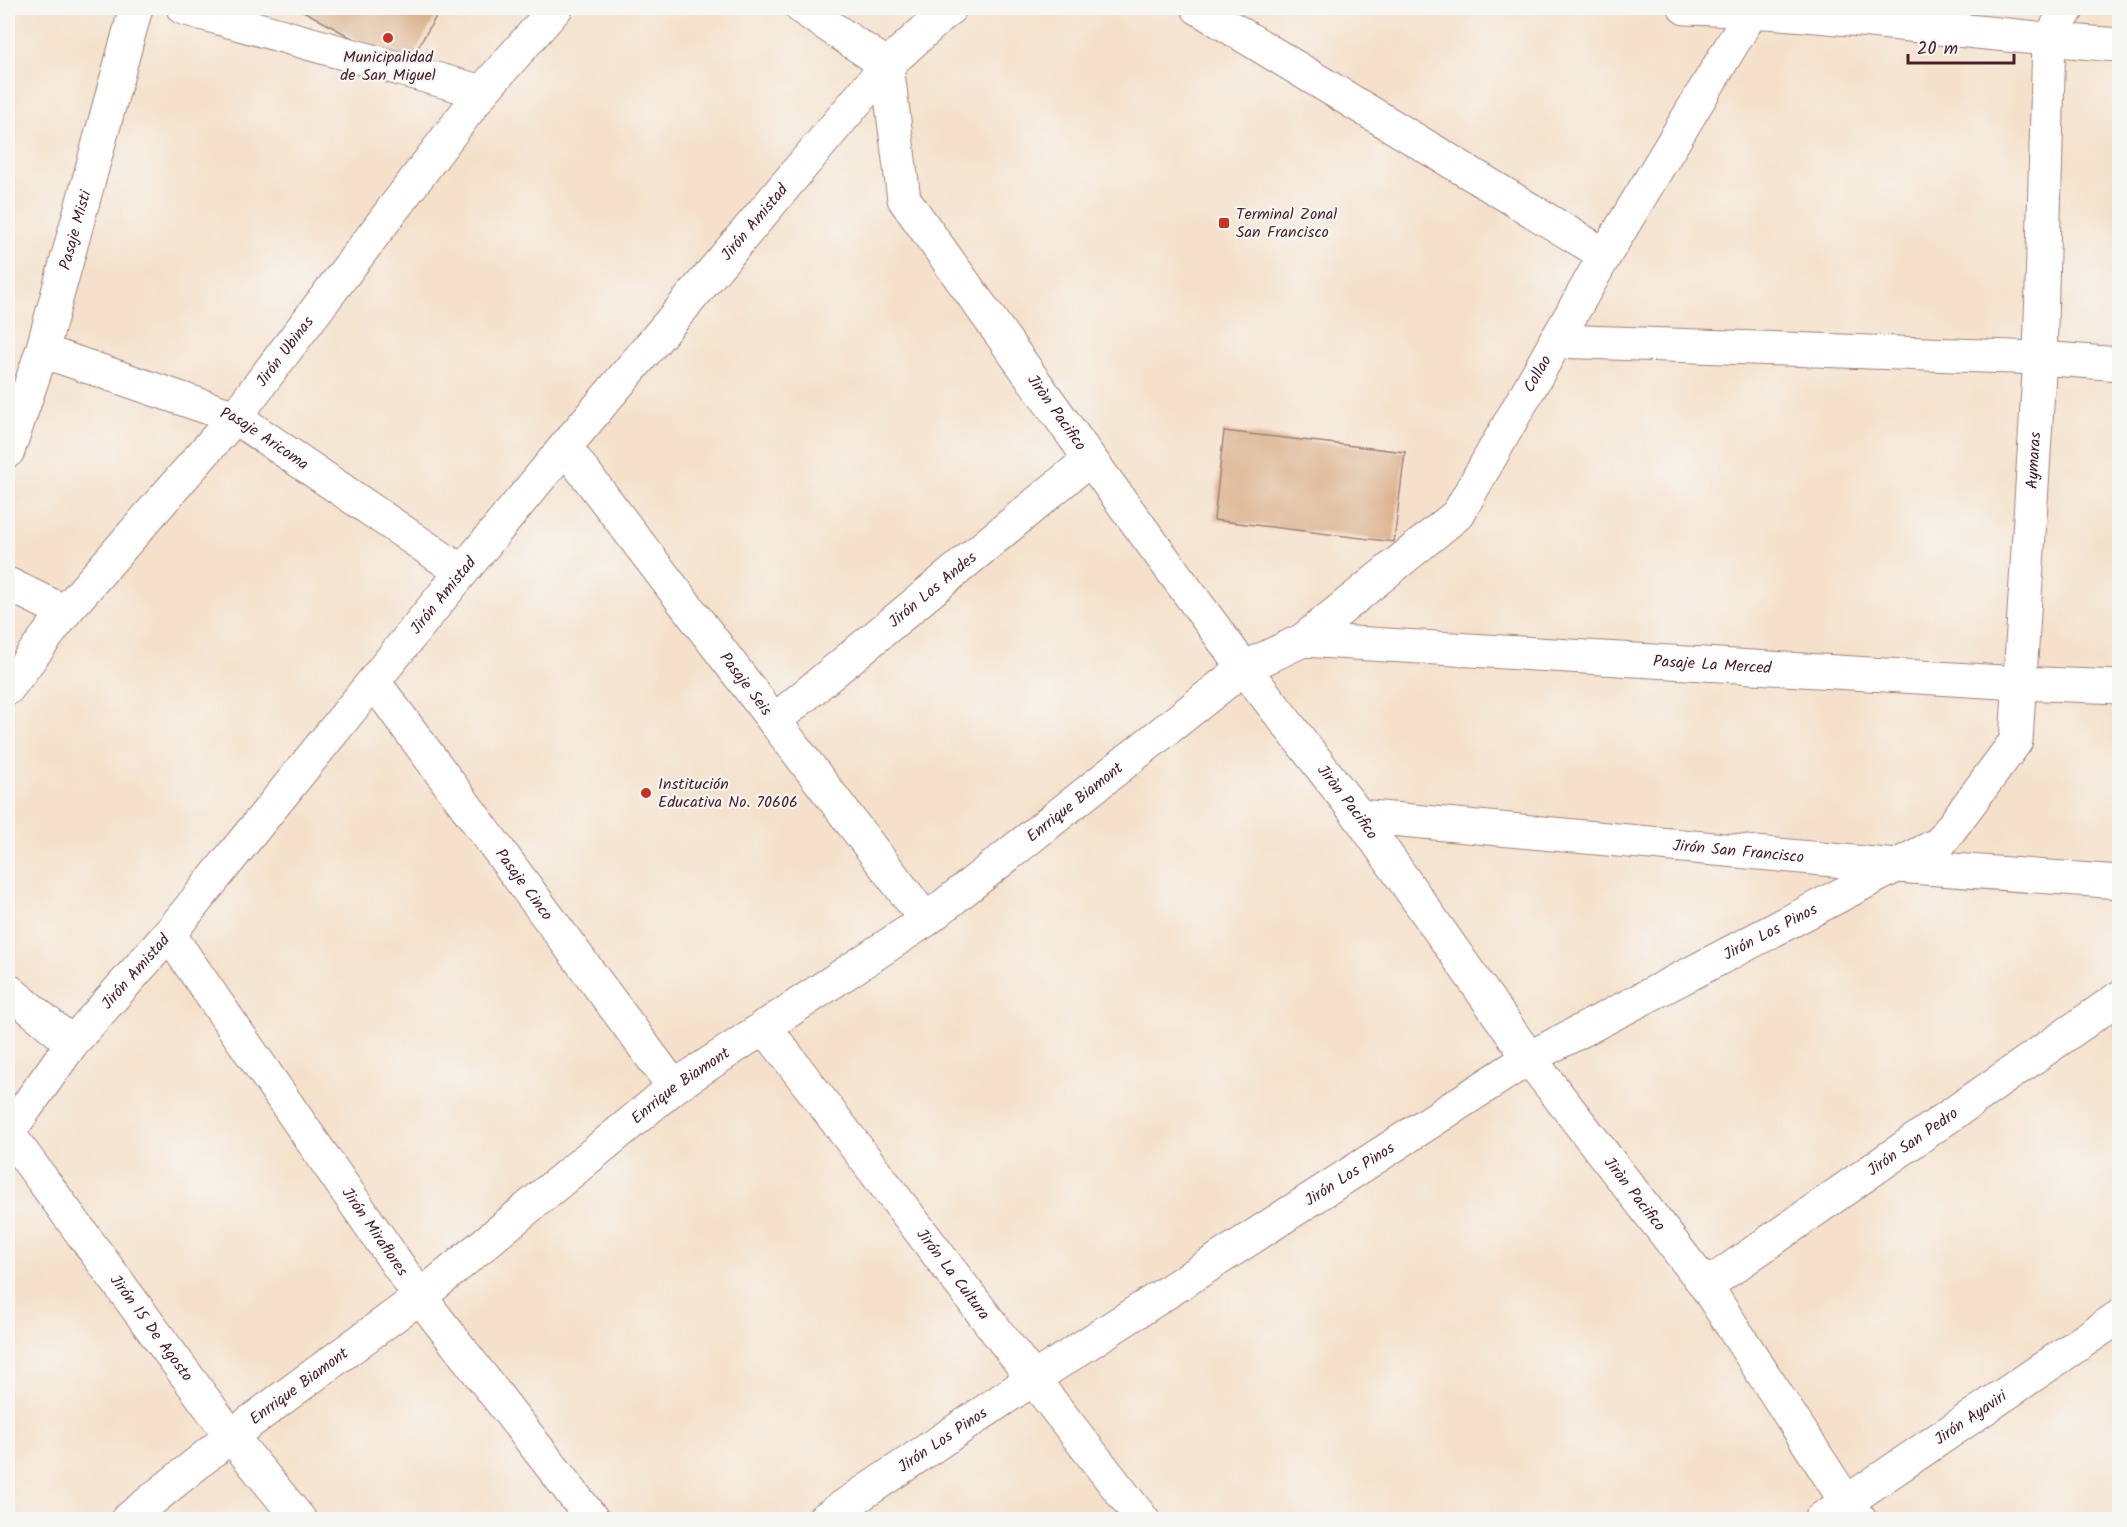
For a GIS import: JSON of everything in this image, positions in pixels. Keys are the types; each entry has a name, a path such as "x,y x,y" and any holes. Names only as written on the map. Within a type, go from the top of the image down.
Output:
{"street":[{"name":"Pasaje Misti","path":"8,451 42,351 136,8"},
{"path":"183,8 482,92"},
{"name":"Jirón Ubinas","path":"8,688 65,612 235,417 482,92 556,8"},
{"path":"802,8 887,65"},
{"name":"Jirón Amistad","path":"8,1132 72,1042 169,934 565,447 887,65 950,8"},
{"path":"1198,8 1605,255"},
{"path":"1685,8 1754,8 2049,40 2120,45"},
{"name":"Collao","path":"1244,668 1303,640 1458,514 1605,255 1754,8"},
{"name":"Aymaras","path":"1897,866 1940,843 2016,741 2040,358 2049,40 2068,8"},
{"name":"Jiròn Pacifico","path":"887,65 904,199 1090,459 1244,668 1359,816 1529,1058 1706,1286 1842,1514"},
{"path":"1555,341 2040,358 2120,364"},
{"name":"Pasaje Aricoma","path":"42,351 235,417 462,572"},
{"name":"Pasaje Seis","path":"565,447 926,920"},
{"name":"Jirón Los Andes","path":"774,721 1090,459"},
{"path":"8,584 65,612"},
{"name":"Pasaje La Merced","path":"1303,640 2019,683 2120,687"},
{"name":"Enrrique Biamont","path":"127,1520 231,1436 420,1297 674,1087 926,920 1244,668"},
{"name":"Pasaje Cinco","path":"374,682 674,1087"},
{"name":"Jirón San Francisco","path":"1359,816 1897,866 2120,882"},
{"name":"Jirón Los Pinos","path":"823,1520 1033,1379 1529,1058 1897,866"},
{"name":"Jirón Miraflores","path":"169,934 420,1297 593,1520"},
{"path":"8,990 72,1042"},
{"name":"Jirón San Pedro","path":"1706,1286 2120,997"},
{"name":"Jirón La Cultura","path":"764,1026 1143,1520"},
{"name":"Jirón 15 De Agosto","path":"8,1132 231,1436 300,1520"},
{"name":"Jirón Ayaviri","path":"1842,1514 2120,1316"}],"building":[{"name":"Municipalidad de San Miguel","path":"298,8 441,8 406,68"},
{"path":"1224,431 1405,452 1394,542 1214,520"}],"place":[{"name":"Municipalidad de San Miguel","path":"388,38"},
{"name":"Terminal Zonal San Francisco","path":"1224,223"},
{"name":"Institución Educativa No. 70606","path":"646,793"}]}
